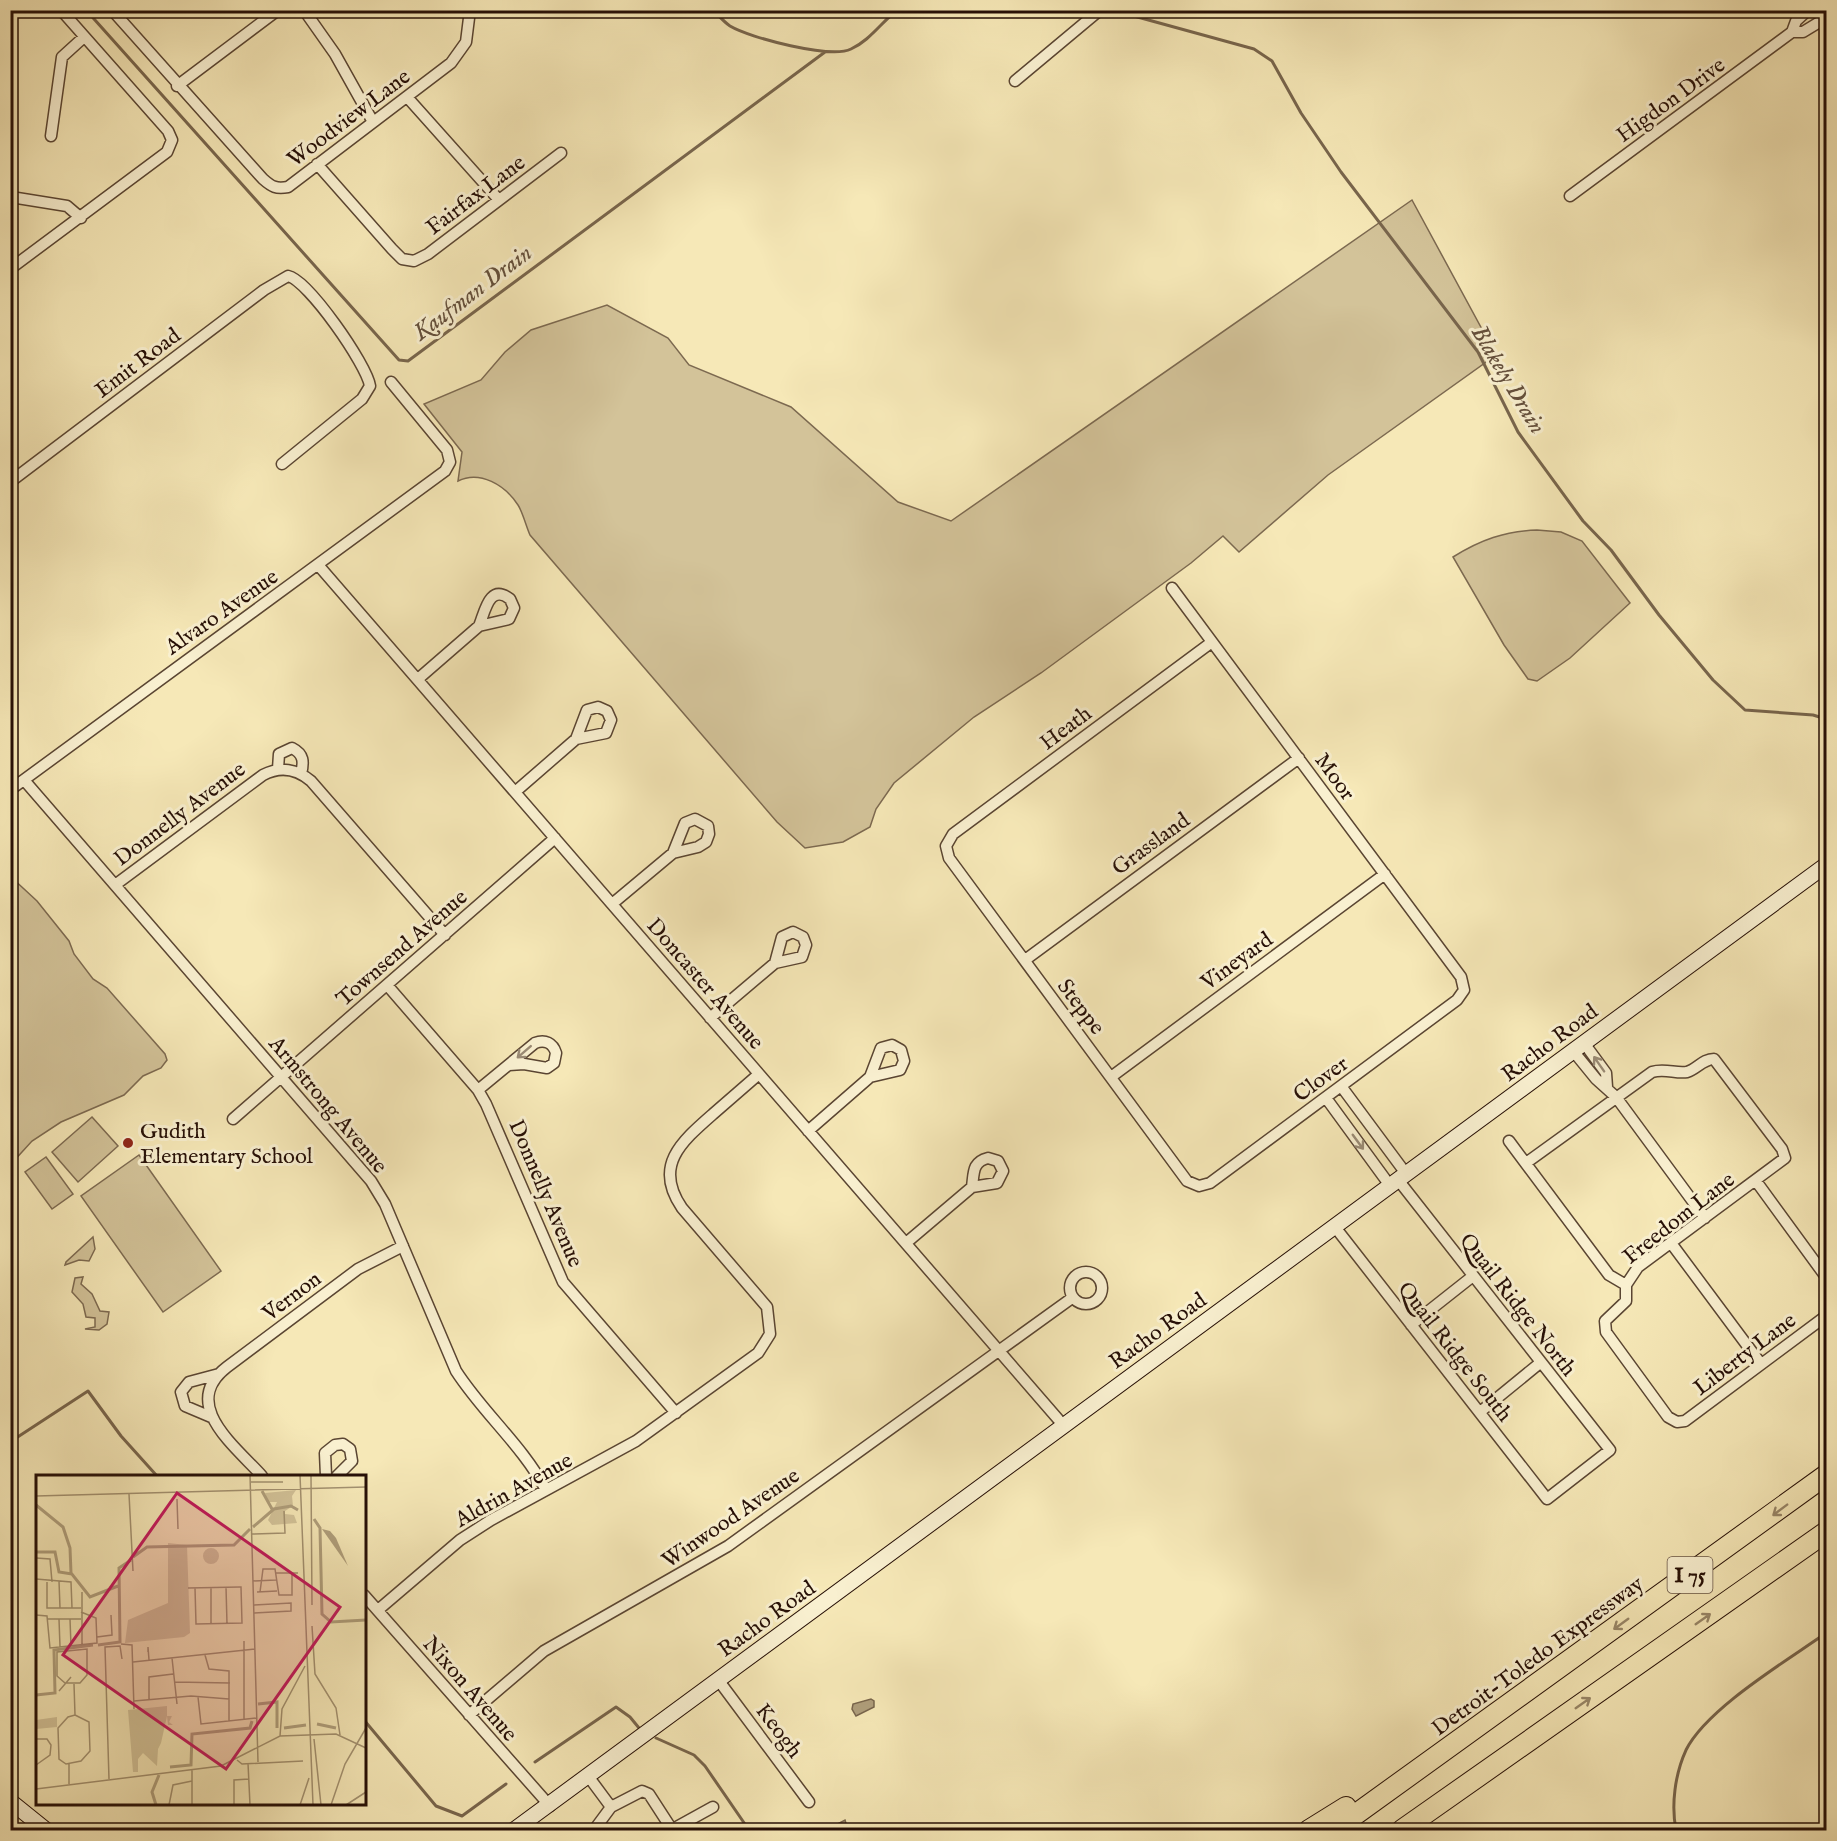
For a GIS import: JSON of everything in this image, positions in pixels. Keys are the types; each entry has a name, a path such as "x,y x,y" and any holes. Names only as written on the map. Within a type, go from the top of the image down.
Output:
{"highway":[{"name":"Detroit-Toledo Expressway","path":"1334,1830 1827,1475"},
{"name":"I 75","path":"1402,1830 1827,1532"},
{"path":"1309,1830 1459,1729 1552,1674"},
{"path":"1420,1830 1464,1798 1546,1729"}],"street":[{"path":"10,269 167,152 172,140 168,131 61,10"},
{"name":"Woodview Lane","path":"112,10 177,86 273,187 288,187 451,63 461,50 468,33 470,10"},
{"path":"177,86 278,10"},
{"path":"303,10 335,54 373,122"},
{"path":"1015,81 1100,10"},
{"name":"Higdon Drive","path":"1570,196 1792,32 1796,21 1808,10"},
{"name":"Higdon Drive","path":"1792,32 1803,32 1827,18"},
{"path":"51,136 62,57 84,37"},
{"path":"407,97 499,200"},
{"name":"Fairfax Lane","path":"317,164 392,249 402,259 410,261 428,254 561,153"},
{"path":"11,197 67,206 81,218"},
{"name":"Emit Road","path":"10,482 264,290 288,276 301,284 353,348 368,375 370,386 362,399 282,464"},
{"name":"Alvaro Avenue","path":"10,790 225,630 319,566 445,471 450,462 447,450 391,382"},
{"name":"Doncaster Avenue","path":"319,566 1064,1426"},
{"name":"Moor","path":"1172,588 1461,977 1464,990"},
{"path":"418,680 479,626"},
{"name":"Heath","path":"946,846 953,834 1212,642"},
{"path":"515,792 576,739"},
{"path":"278,769 279,754 292,748 302,756 301,774 311,781 445,935"},
{"name":"Grassland","path":"1024,960 1299,758"},
{"name":"Donnelly Avenue","path":"115,885 263,775 278,769 301,774"},
{"name":"Armstrong Avenue","path":"24,780 115,885 276,1080 371,1181 385,1204 456,1371 472,1394 526,1456 546,1490"},
{"name":"Townsend Avenue","path":"233,1119 555,838"},
{"name":"Steppe","path":"946,846 949,858 1187,1180 1194,1185"},
{"path":"612,904 673,853"},
{"name":"Racho Road","path":"514,1830 550,1806 1827,865"},
{"name":"Vineyard","path":"1111,1077 1385,874"},
{"path":"710,1018 775,963"},
{"name":"Donnelly Avenue","path":"387,985 478,1090 492,1115 563,1282 676,1413"},
{"name":"Clover","path":"1194,1185 1204,1186 1210,1183 1457,1000 1464,990"},
{"path":"1579,1047 1606,1073 1608,1087 1705,1218"},
{"name":"Freedom Lane","path":"1616,1097 1659,1070 1688,1072 1712,1059 1720,1064 1777,1141 1785,1158 1638,1267 1626,1285 1626,1300 1605,1321 1605,1332 1668,1417 1677,1422 1685,1421"},
{"path":"478,1090 509,1065"},
{"name":"Aldrin Avenue","path":"378,1610 460,1540 546,1490 610,1458 758,1353 770,1334 768,1312 762,1300 682,1208 675,1198 670,1182 671,1164 683,1141 759,1074"},
{"path":"808,1131 870,1077"},
{"path":"1341,1086 1399,1181"},
{"path":"1526,1163 1616,1097"},
{"path":"1326,1098 1399,1181"},
{"path":"1509,1141 1609,1275 1626,1285"},
{"name":"Quail Ridge North","path":"1399,1181 1610,1450 1547,1499"},
{"path":"1756,1181 1827,1277"},
{"path":"906,1243 972,1187"},
{"name":"Quail Ridge South","path":"1335,1227 1547,1499"},
{"path":"1671,1243 1761,1364"},
{"name":"Vernon","path":"211,1417 208,1404 210,1386 219,1374 358,1269 403,1246"},
{"path":"1412,1325 1473,1276"},
{"name":"Winwood Avenue","path":"469,1716 544,1652 728,1546 1072,1298"},
{"name":"Liberty Lane","path":"1685,1421 1827,1316"},
{"path":"1480,1412 1540,1363"},
{"path":"219,1374 189,1382 181,1392 181,1399 185,1406 211,1417 261,1475"},
{"path":"326,1475 325,1453 335,1444 343,1444 350,1449 352,1461 338,1475"},
{"name":"Nixon Avenue","path":"366,1597 550,1806"},
{"name":"Keogh","path":"719,1681 809,1802"},
{"path":"588,1776 611,1807"},
{"path":"597,1829 611,1807 642,1791 649,1794 669,1829 679,1827 713,1807"},
{"path":"10,1802 46,1830"}],"shaded area":[{"path":"1412,200 1496,355 1328,475 1239,552 1223,536 1191,563 1041,673 974,717 894,783 876,809 870,827 843,842 805,848 777,822 530,535 520,508 513,498 499,486 483,478 466,478 458,481 462,452 424,404 481,380 505,352 531,330 607,305 668,338 689,365 791,407 898,502 951,521"},
{"path":"1537,530 1561,532 1582,541 1630,603 1570,658 1537,681 1528,679 1504,645 1453,557 1493,538 1514,532"},
{"path":"10,876 37,901 69,941 74,954 93,979 107,988 165,1054 167,1060 161,1068 143,1076 124,1095 61,1122 32,1141 11,1164"},
{"path":"92,1117 118,1146 78,1182 52,1152"},
{"path":"139,1155 221,1271 163,1312 81,1196"},
{"path":"46,1157 73,1194 52,1209 25,1172"},
{"path":"93,1237 95,1249 89,1261 79,1260 65,1265 66,1262"},
{"path":"83,1277 81,1284 92,1294 100,1311 109,1312 107,1324 99,1330 85,1329 95,1327 95,1318 86,1317 83,1304 72,1292 75,1278"},
{"path":"871,1699 874,1701 874,1707 856,1716 852,1709 853,1704"},
{"path":"845,1820 848,1830 826,1830"}],"waterway":[{"name":"Kaufman Drain","path":"86,10 399,360 408,361 825,52"},
{"name":"Blakely Drain","path":"713,10 730,26 740,31 790,46 826,51 851,49 864,41 897,10"},
{"name":"Blakely Drain","path":"1112,10 1254,49 1272,61 1301,113 1341,172 1478,352 1518,432 1583,521 1611,550 1659,615 1713,680 1745,710 1813,715 1826,719"},
{"path":"10,1442 88,1391 121,1436 156,1475"},
{"name":"Blakely Drain","path":"1676,1830 1674,1800 1677,1779 1682,1759 1696,1734 1711,1718 1750,1686 1826,1633"},
{"path":"535,1762 616,1707 630,1717 639,1728"},
{"path":"366,1722 436,1806 462,1816 506,1784"},
{"path":"656,1738 694,1755 705,1766 749,1830"}],"place":[{"name":"Gudith Elementary School","path":"128,1143"}]}
